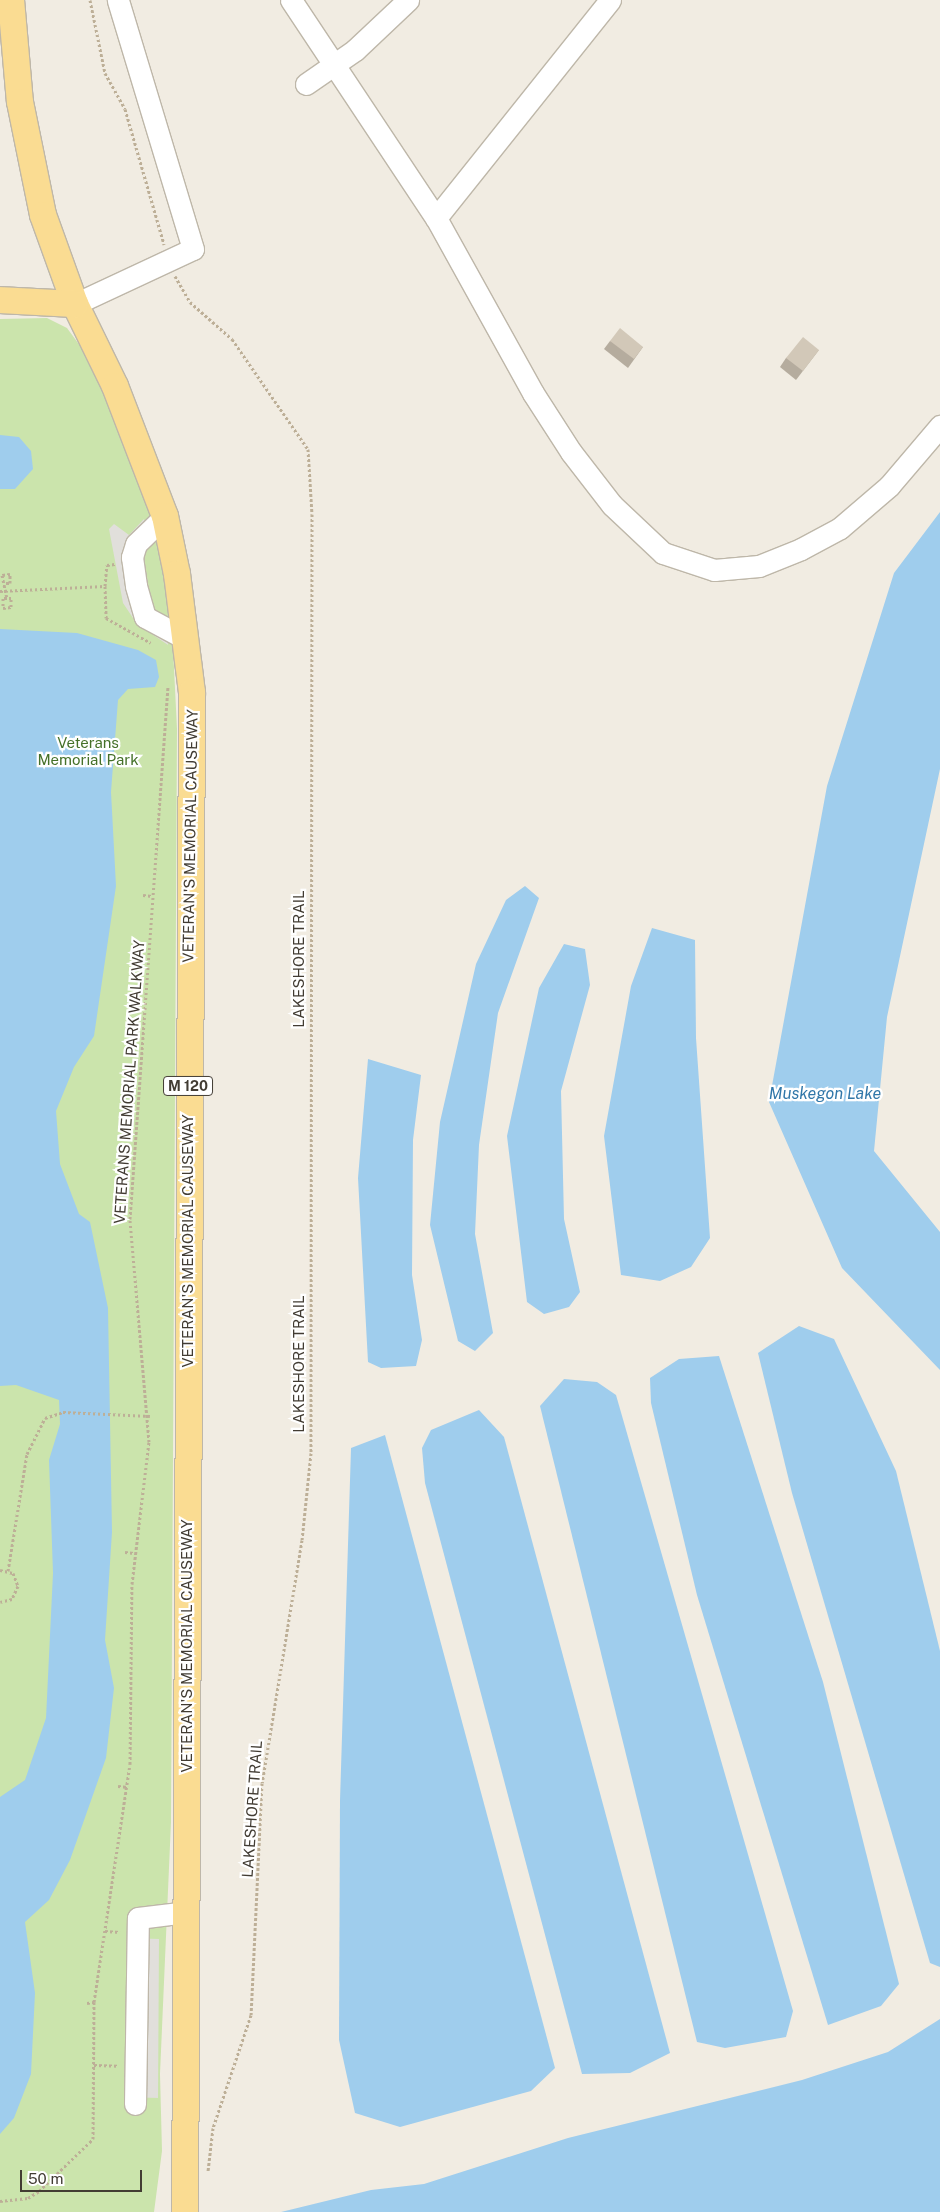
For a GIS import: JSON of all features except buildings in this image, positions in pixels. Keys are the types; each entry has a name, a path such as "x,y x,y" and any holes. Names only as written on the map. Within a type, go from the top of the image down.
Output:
{"main road":[{"name":"VETERAN'S MEMORIAL CAUSEWAY","path":"0,47 9,0"},
{"name":"VETERAN'S MEMORIAL CAUSEWAY","path":"9,0 20,102 43,215 74,304 115,386 165,516 186,639 192,692 185,2206"},
{"path":"0,300 74,304"}],"lane":[{"path":"74,304 193,249 118,0"},
{"path":"291,0 436,218 533,393 571,452 612,505 642,535 688,564 714,570 759,566 825,536 889,486 940,426"},
{"path":"306,84 335,66 408,0"},
{"path":"436,218 610,0"},
{"path":"165,516 133,550 136,586 145,617 186,639"},
{"path":"135,2104 138,1918 186,1912"}],"path":[{"name":"LAKESHORE TRAIL","path":"208,2175 213,2128 251,2014 262,1783 302,1540 311,1453 312,514"},
{"path":"6,583 7,598"},
{"path":"0,591 105,586 106,618 158,646"},
{"name":"VETERANS MEMORIAL PARK WALKWAY","path":"0,2201 28,2198 39,2191 90,2146 94,2065 94,2002 128,1788 134,1553 150,1416 130,1219 134,1138 168,678"},
{"path":"143,895 152,896"},
{"path":"124,1137 134,1138"},
{"path":"8,1571 26,1454 45,1418 63,1412 150,1416"},
{"path":"125,1552 134,1553"},
{"path":"0,1570 8,1571 17,1580 18,1590 12,1598 0,1602"},
{"path":"118,1786 128,1788"},
{"path":"87,2003 94,2002"},
{"path":"94,2065 136,2066"}],"green space":[{"name":"Veterans Memorial Park","path":"47,318 67,328 89,358 137,470 170,587 177,729 171,1822 160,2074 162,2151 154,2212 0,2212 0,319"}],"shaded area":[{"path":"144,519 151,540 143,553 153,613 165,618 168,645 137,624 123,603 109,529 114,524 129,535"},
{"path":"128,1938 159,1939 158,2098 126,2097"}],"water":[{"path":"0,435 19,437 31,451 33,469 15,489 0,489"},
{"name":"Muskegon Lake","path":"940,512 940,769 887,1017 874,1151 940,1232 940,1370 842,1268 769,1102 827,786 894,573"},
{"path":"0,629 77,633 138,650 156,660 159,677 155,687 128,689 118,700 111,792 116,886 94,1036 74,1067 56,1111 60,1164 79,1214 90,1222 108,1308 112,1532 105,1640 114,1688 106,1758 70,1860 49,1900 25,1922 35,1993 31,2074 14,2118 0,2134 0,1797 25,1780 46,1718 53,1573 49,1460 60,1424 59,1400 16,1385 0,1386"},
{"path":"525,886 539,898 498,1013 479,1145 475,1234 493,1333 475,1351 458,1341 430,1225 440,1122 476,964 506,900"},
{"path":"652,928 695,940 696,1038 710,1238 691,1267 660,1281 621,1275 604,1136 631,986"},
{"path":"564,944 585,949 590,985 561,1091 564,1219 580,1292 569,1307 544,1314 527,1302 507,1136 539,988"},
{"path":"368,1059 421,1075 413,1140 412,1275 422,1340 416,1366 381,1368 368,1362 358,1178"},
{"path":"799,1326 834,1339 896,1471 940,1651 940,1967 930,1963 792,1493 758,1353"},
{"path":"719,1356 823,1682 899,1984 881,2006 828,2025 697,1595 651,1403 650,1378 679,1359"},
{"path":"564,1379 597,1382 616,1395 793,2011 786,2037 725,2048 697,2042 540,1406"},
{"path":"479,1410 504,1437 670,2053 630,2073 582,2074 425,1483 422,1448 431,1430"},
{"path":"385,1435 555,2068 531,2091 400,2127 355,2113 339,2040 340,1801 351,1448"},
{"path":"940,2019 940,2212 281,2212 371,2190 424,2184 568,2138 802,2080 888,2052"}]}
